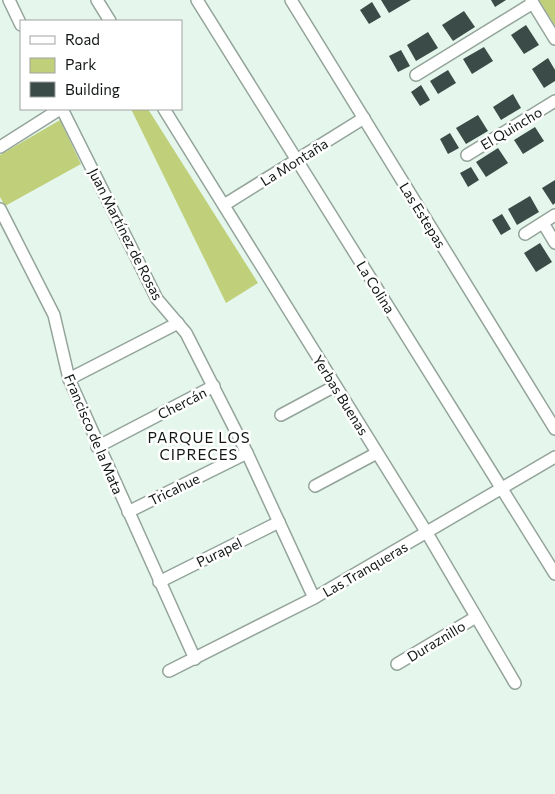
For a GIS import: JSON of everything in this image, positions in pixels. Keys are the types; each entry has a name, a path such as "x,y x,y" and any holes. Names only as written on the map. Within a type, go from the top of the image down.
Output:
{"street":[{"path":"9,0 20,23"},
{"path":"97,0 109,20"},
{"name":"La Colina","path":"197,0 555,574"},
{"name":"Las Estepas","path":"292,0 555,429"},
{"path":"416,75 532,2 555,39"},
{"name":"El Quincho","path":"467,155 555,101"},
{"path":"0,147 59,110"},
{"name":"Juan Martínez de Rosas","path":"62,110 157,299 186,333 214,386 314,598"},
{"name":"Yerbas Buenas","path":"165,110 427,533 515,683"},
{"name":"La Montaña","path":"224,205 364,118"},
{"name":"Francisco de la Mata","path":"0,209 54,315 69,379 195,659"},
{"path":"525,234 555,215"},
{"path":"543,223 555,243"},
{"path":"69,379 178,323"},
{"name":"Chercán","path":"98,446 214,386"},
{"path":"281,416 336,386"},
{"name":"Tricahue","path":"128,512 247,453"},
{"path":"315,486 377,453"},
{"name":"Las Tranqueras","path":"168,671 314,598 555,457"},
{"name":"Purapel","path":"159,582 279,522"},
{"name":"Duraznillo","path":"397,664 476,617"}],"green space":[{"path":"539,0 555,0 555,26"},
{"path":"131,110 149,110 258,283 226,303"},
{"path":"60,120 81,164 5,206 0,197 0,155"}],"building":[{"path":"381,0 411,0 389,13"},
{"path":"491,0 506,0 495,7"},
{"path":"372,2 381,17 369,24 360,10"},
{"path":"464,11 475,27 453,41 442,25"},
{"path":"526,25 539,45 524,54 511,35"},
{"path":"428,32 438,48 416,61 407,45"},
{"path":"484,47 493,61 472,74 463,59"},
{"path":"401,50 410,66 398,72 389,56"},
{"path":"548,58 555,70 555,81 544,88 532,69"},
{"path":"448,70 456,83 438,94 430,81"},
{"path":"421,85 430,100 420,106 411,92"},
{"path":"513,94 521,108 501,120 493,107"},
{"path":"478,115 488,131 466,144 456,128"},
{"path":"535,127 544,141 523,154 514,140"},
{"path":"450,133 459,148 448,154 440,139"},
{"path":"498,148 508,163 486,177 476,162"},
{"path":"471,167 479,180 468,187 460,173"},
{"path":"555,180 555,203 553,205 542,188"},
{"path":"530,196 539,212 517,225 508,209"},
{"path":"502,214 511,229 501,235 492,220"},
{"path":"540,243 552,262 536,272 524,253"}],"district":[{"name":"PARQUE LOS CIPRECES","path":"199,446"}]}
